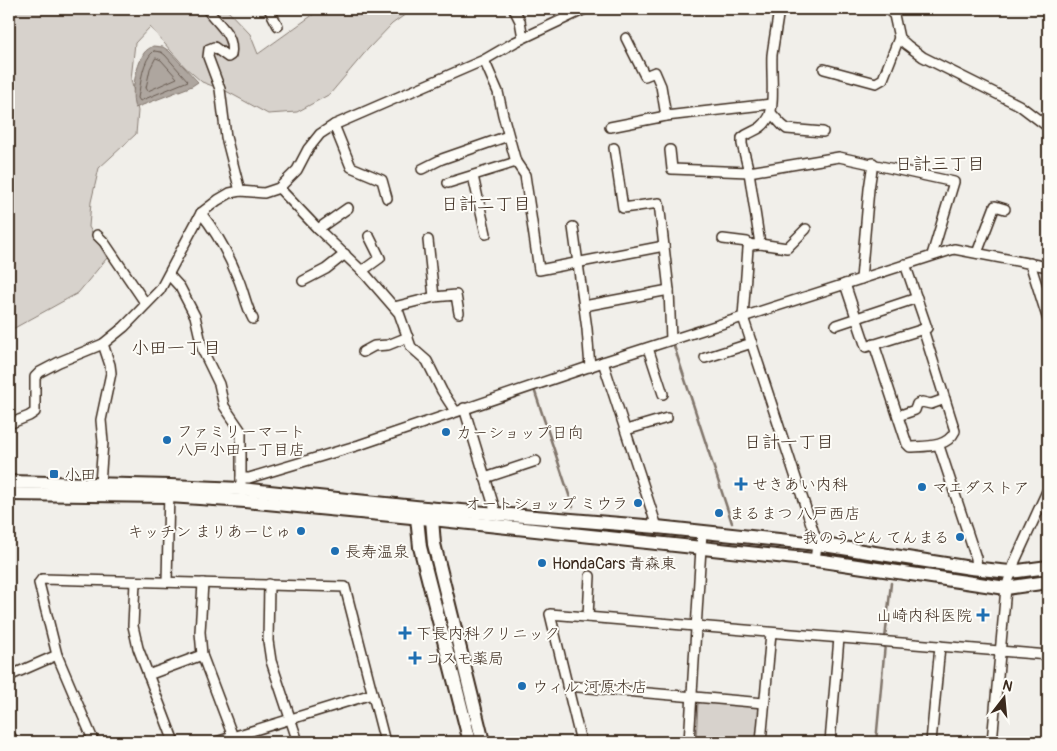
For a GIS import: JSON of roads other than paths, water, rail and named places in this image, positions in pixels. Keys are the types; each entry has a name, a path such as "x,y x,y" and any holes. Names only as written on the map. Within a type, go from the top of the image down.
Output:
{"street":[{"path":"206,9 223,26 230,39 231,55 228,56 214,47 209,50 208,57 220,88 226,137 240,191"},
{"path":"269,9 278,26"},
{"path":"514,9 520,20 523,38"},
{"path":"9,424 35,412 35,377 40,372 103,344 124,327 160,290 201,213 218,200 230,193 240,191 264,193 280,188 297,170 308,149 320,134 334,125 484,60 523,38 586,9"},
{"path":"755,245 749,172 742,138 760,128 771,108 772,56 779,9"},
{"path":"824,69 876,83 884,79 899,38 894,15 888,9"},
{"path":"626,38 645,76 655,72 661,86 666,116"},
{"path":"899,38 923,57 1019,105 1048,127"},
{"path":"484,60 498,92 516,162 525,175 539,270 664,246"},
{"path":"610,127 666,116 771,108"},
{"path":"771,108 788,129 824,132"},
{"path":"334,125 351,167 382,180 387,198"},
{"path":"422,169 442,159 508,136"},
{"path":"614,148 623,208 659,203 669,290 671,340"},
{"path":"670,150 672,169 749,172 839,157 954,182 932,255"},
{"path":"448,183 516,162"},
{"path":"861,279 868,189 873,163"},
{"path":"473,176 486,234"},
{"path":"280,188 318,229 362,271 399,313 411,347 427,361 442,391 460,410 496,513"},
{"path":"977,252 995,206 1005,209"},
{"path":"318,229 348,208"},
{"path":"201,213 218,234 254,319"},
{"path":"573,227 590,367"},
{"path":"723,239 787,248 806,229"},
{"path":"97,235 104,242 146,304"},
{"path":"362,271 380,258 369,236"},
{"path":"428,240 434,297"},
{"path":"755,245 748,248 746,255 743,317 816,544 815,560"},
{"path":"241,484 249,478 349,448 603,362 954,249 1048,267"},
{"path":"303,281 326,269 344,254"},
{"path":"1030,263 1048,320"},
{"path":"845,284 866,347 927,328 905,264"},
{"path":"169,275 180,287 195,316 203,351 219,384 224,406 242,431 241,484"},
{"path":"584,306 669,290"},
{"path":"394,307 434,297 456,295 459,313"},
{"path":"836,325 917,298"},
{"path":"874,344 907,444 910,447 939,446 954,434 955,431 922,329"},
{"path":"363,352 374,346 388,345 408,337"},
{"path":"705,358 752,343"},
{"path":"100,484 103,442 102,420 111,373 103,344"},
{"path":"648,348 663,394"},
{"path":"603,362 657,527"},
{"path":"898,416 915,410 917,404 922,402 931,404 945,399"},
{"path":"626,430 666,418"},
{"path":"939,446 976,558 977,569"},
{"path":"485,478 536,461"},
{"path":"9,482 100,484 245,501 421,513 496,513 657,527 816,544 977,569 1010,572 1048,568"},
{"path":"9,494 169,491 241,484 421,513 432,519 815,560 1006,588 1048,582"},
{"path":"992,742 1002,651 1006,588 1010,572 1048,489"},
{"path":"167,582 169,491"},
{"path":"421,513 420,547 470,742"},
{"path":"432,519 434,544 483,742"},
{"path":"689,742 702,532"},
{"path":"588,617 590,576"},
{"path":"94,742 57,655 39,583 42,579 345,587 385,742"},
{"path":"135,582 134,626 138,648 174,742"},
{"path":"202,583 200,632 202,655 233,737"},
{"path":"269,584 268,641 271,661 298,742"},
{"path":"581,742 550,614 1048,655"},
{"path":"761,742 771,633"},
{"path":"830,742 839,638"},
{"path":"931,742 940,646"},
{"path":"9,676 57,655"},
{"path":"148,675 202,655"},
{"path":"567,686 764,703"},
{"path":"216,742 372,694"}],"water":[{"path":"153,46 163,47 169,51 198,82 135,108 133,95 136,73 144,53"}],"waterway":[{"path":"674,346 732,523"},
{"path":"535,392 573,507"},
{"path":"885,639 891,583"},
{"path":"876,742 885,644"}],"place":[{"name":"カーショップ日向","path":"446,432"},
{"name":"ファミリーマート 八戸小田一丁目店","path":"167,440"},
{"name":"小田","path":"54,474"},
{"name":"せきあい内科","path":"741,484"},
{"name":"マエダストア","path":"922,487"},
{"name":"オートショップ ミウラ","path":"638,503"},
{"name":"まるまつ 八戸西店","path":"719,513"},
{"name":"キッチン まりあーじゅ","path":"301,531"},
{"name":"我のうどん てんまる","path":"960,537"},
{"name":"長寿温泉","path":"335,551"},
{"name":"HondaCars 青森東","path":"542,563"},
{"name":"山崎内科医院","path":"983,615"},
{"name":"下長内科クリニック","path":"405,633"},
{"name":"コスモ薬局","path":"415,658"},
{"name":"ウィル 河原木店","path":"522,686"}],"district":[{"name":"日計三丁目","path":"940,164"},
{"name":"日計二丁目","path":"486,204"},
{"name":"小田一丁目","path":"176,348"},
{"name":"日計一丁目","path":"789,442"}]}
